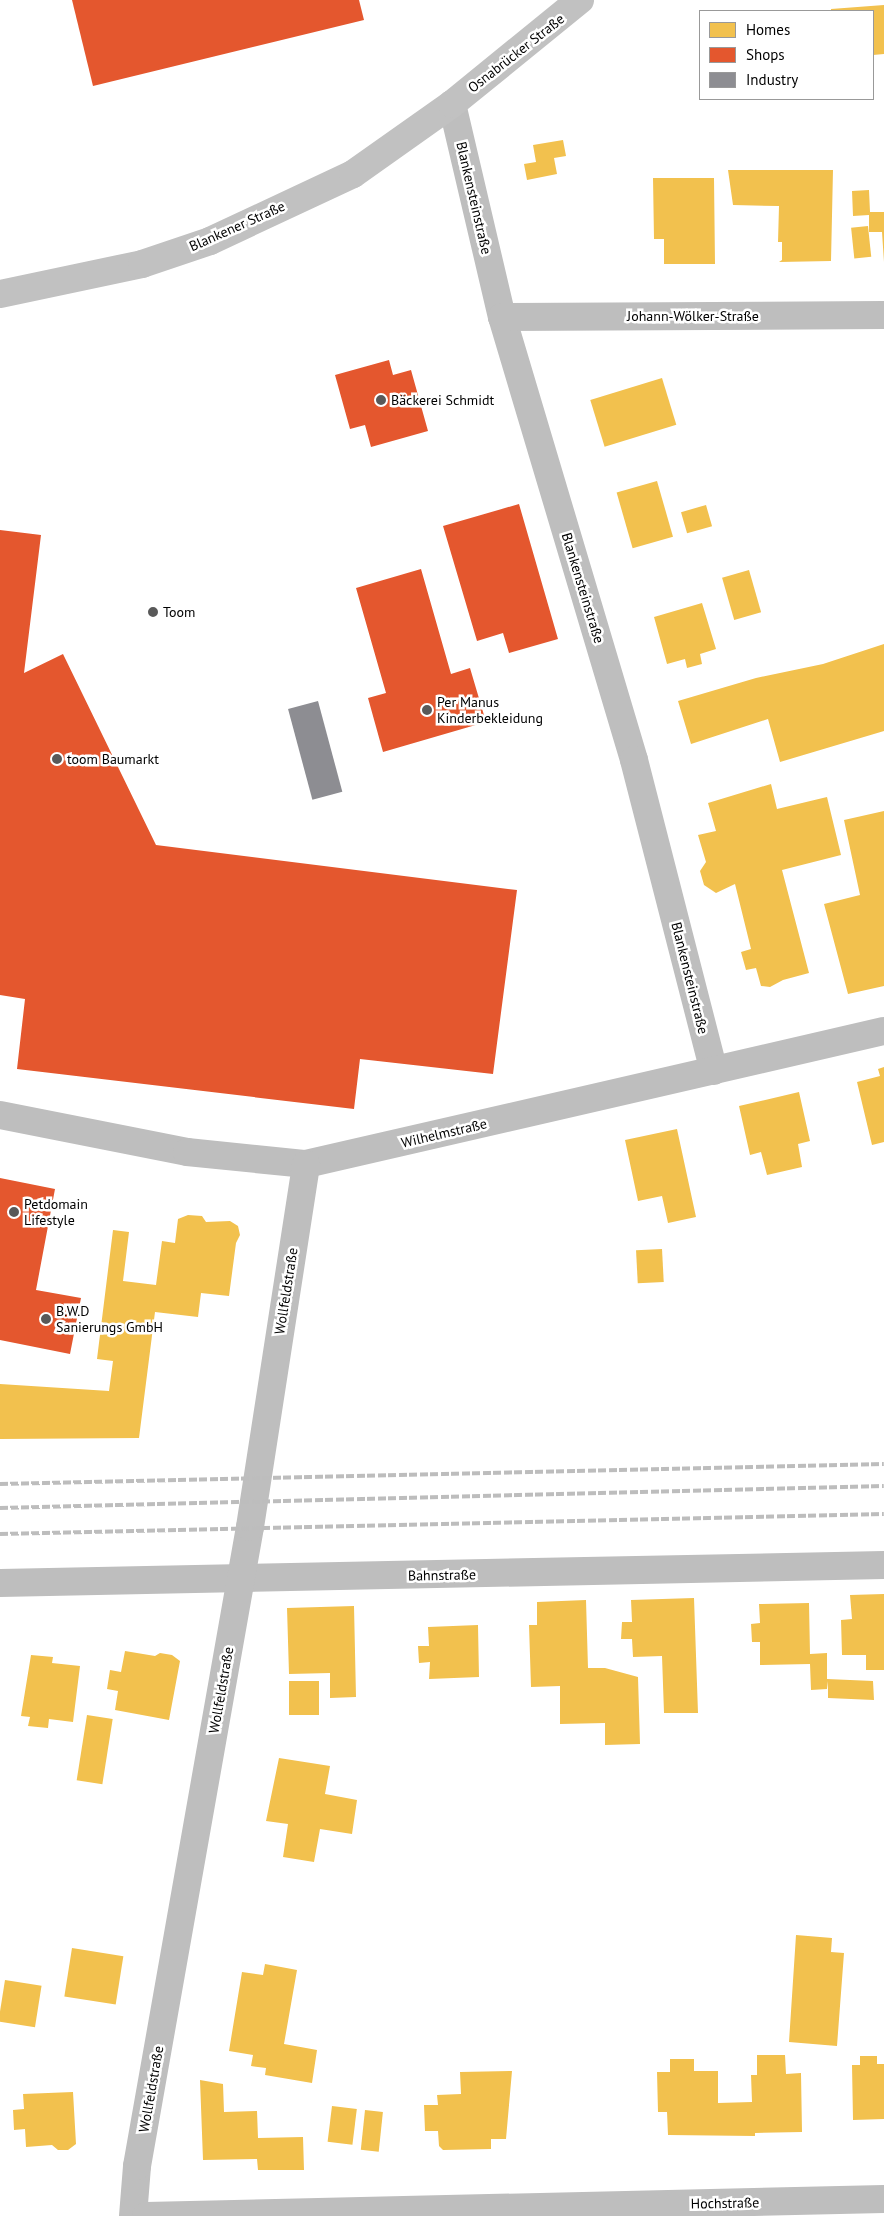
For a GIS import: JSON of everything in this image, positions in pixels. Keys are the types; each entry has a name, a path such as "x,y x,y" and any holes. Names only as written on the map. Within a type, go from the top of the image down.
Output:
{"main road":[{"name":"Osnabrücker Straße","path":"452,104 580,0"},
{"name":"Blankener Straße","path":"0,294 142,264 210,241 353,174 452,104"}],"street":[{"name":"Blankensteinstraße","path":"452,104 502,318 634,760 714,1071"},
{"name":"Johann-Wölker-Straße","path":"502,318 884,315"},
{"name":"Wilhelmstraße","path":"0,1115 187,1152 306,1164 884,1031"},
{"name":"Wollfeldstraße","path":"133,2216 137,2166 241,1580 306,1164"},
{"name":"Bahnstraße","path":"0,1583 241,1580 884,1565"},
{"name":"Hochstraße","path":"146,2216 884,2199"}],"building: Homes":[{"path":"884,5 884,54 874,55 874,10 831,9"},
{"path":"563,140 566,156 554,158 557,174 527,180 524,164 536,162 533,145"},
{"path":"728,170 833,170 831,261 779,262 782,260 782,242 778,242 779,206 733,205"},
{"path":"653,178 714,178 715,264 664,264 664,239 654,239"},
{"path":"869,190 870,212 884,212 884,262 882,232 869,232 869,215 853,216 852,191"},
{"path":"868,226 871,257 854,259 851,228"},
{"path":"662,378 676,425 605,447 590,400"},
{"path":"657,481 673,537 633,548 617,493"},
{"path":"706,505 712,526 687,533 681,512"},
{"path":"749,570 761,612 734,620 722,578"},
{"path":"702,603 716,649 700,654 702,664 687,668 685,659 667,664 654,617"},
{"path":"884,644 884,731 780,762 768,719 691,744 678,701 756,678 823,664"},
{"path":"771,784 777,809 827,797 841,855 782,870 809,973 783,980 770,987 761,986 756,968 746,970 741,952 751,949 735,884 716,893 704,885 700,871 706,862 698,835 716,831 708,803"},
{"path":"884,811 884,986 848,994 824,904 860,895 844,820"},
{"path":"884,1067 884,1142 872,1145 857,1082 880,1076 878,1069"},
{"path":"799,1092 810,1141 798,1144 802,1167 767,1175 761,1152 750,1155 739,1106"},
{"path":"677,1129 696,1217 668,1223 662,1196 638,1201 625,1140"},
{"path":"188,1215 202,1216 206,1222 230,1221 238,1226 240,1235 236,1243 229,1296 201,1293 198,1317 155,1312 139,1438 0,1439 0,1384 109,1391 113,1361 97,1359 113,1230 129,1232 123,1281 156,1285 162,1241 175,1243 178,1219"},
{"path":"662,1249 664,1282 638,1283 636,1250"},
{"path":"884,1594 884,1670 866,1670 866,1655 842,1655 841,1620 852,1619 850,1595"},
{"path":"694,1598 698,1713 664,1713 662,1656 633,1657 632,1639 621,1639 622,1622 632,1622 631,1600"},
{"path":"586,1600 588,1668 605,1668 638,1677 640,1744 605,1745 605,1723 560,1724 560,1686 531,1687 529,1625 537,1625 537,1602"},
{"path":"809,1603 810,1654 827,1653 827,1679 873,1681 874,1700 828,1698 828,1681 827,1689 811,1690 810,1664 760,1665 760,1642 752,1642 751,1624 760,1623 759,1604"},
{"path":"354,1606 356,1697 330,1698 330,1673 289,1674 287,1608"},
{"path":"478,1625 479,1677 429,1679 430,1662 419,1663 418,1646 429,1646 428,1627"},
{"path":"125,1651 155,1656 160,1653 172,1655 180,1661 169,1720 115,1710 118,1691 107,1689 110,1670 121,1672"},
{"path":"31,1655 53,1657 52,1663 80,1666 73,1722 49,1719 48,1728 28,1726 30,1717 21,1716"},
{"path":"289,1681 319,1681 319,1715 289,1715"},
{"path":"87,1715 113,1719 102,1784 77,1780"},
{"path":"279,1758 330,1766 325,1794 357,1800 352,1834 320,1829 314,1862 283,1857 288,1824 266,1821"},
{"path":"796,1935 832,1938 831,1952 844,1953 837,2046 789,2042"},
{"path":"72,1948 123,1956 116,2005 64,1996"},
{"path":"265,1964 297,1970 284,2044 317,2050 312,2083 265,2075 266,2068 251,2066 253,2055 229,2051 242,1972 263,1975"},
{"path":"5,1980 42,1986 35,2027 0,2022"},
{"path":"757,2055 785,2055 786,2074 801,2073 802,2132 755,2133 755,2136 668,2135 667,2112 658,2112 657,2072 670,2072 670,2059 694,2059 694,2071 718,2071 718,2103 752,2102 751,2075 757,2075"},
{"path":"860,2056 877,2056 877,2064 884,2064 884,2119 853,2120 852,2065 860,2065"},
{"path":"512,2071 506,2139 491,2139 491,2149 443,2150 439,2146 438,2131 425,2131 424,2105 438,2105 437,2095 461,2094 460,2072"},
{"path":"200,2080 223,2084 224,2112 257,2111 258,2138 303,2137 304,2170 258,2170 257,2159 203,2160"},
{"path":"73,2092 76,2144 68,2150 58,2150 52,2145 26,2147 25,2129 14,2130 13,2110 24,2109 23,2094"},
{"path":"332,2106 357,2109 352,2145 328,2142"},
{"path":"365,2110 383,2112 379,2152 361,2150"}],"building: Shops":[{"path":"72,0 359,0 364,20 93,86"},
{"name":"Bäckerei Schmidt","path":"389,360 393,375 411,370 428,431 371,447 365,425 350,429 335,375"},
{"path":"519,504 558,639 509,653 503,633 477,641 443,526"},
{"name":"toom Baumarkt","path":"0,530 41,535 24,673 63,654 156,845 517,890 493,1074 360,1059 354,1109 17,1069 25,999 0,995"},
{"path":"421,569 451,674 470,668 486,722 383,752 368,698 386,693 356,588"},
{"path":"0,1178 55,1189 36,1290 81,1298 70,1354 0,1340"}],"building: Industry":[{"path":"318,701 342,792 312,800 288,709"}],"railway":[{"path":"0,1484 884,1464"},
{"path":"0,1508 884,1486"},
{"path":"0,1534 884,1514"}],"place":[{"name":"Bäckerei Schmidt","path":"381,400"},
{"name":"Toom","path":"153,612"},
{"name":"Per Manus Kinderbekleidung","path":"427,710"},
{"name":"toom Baumarkt","path":"57,759"},
{"name":"Petdomain Lifestyle","path":"14,1212"},
{"name":"B.W.D Sanierungs GmbH","path":"46,1319"}]}
